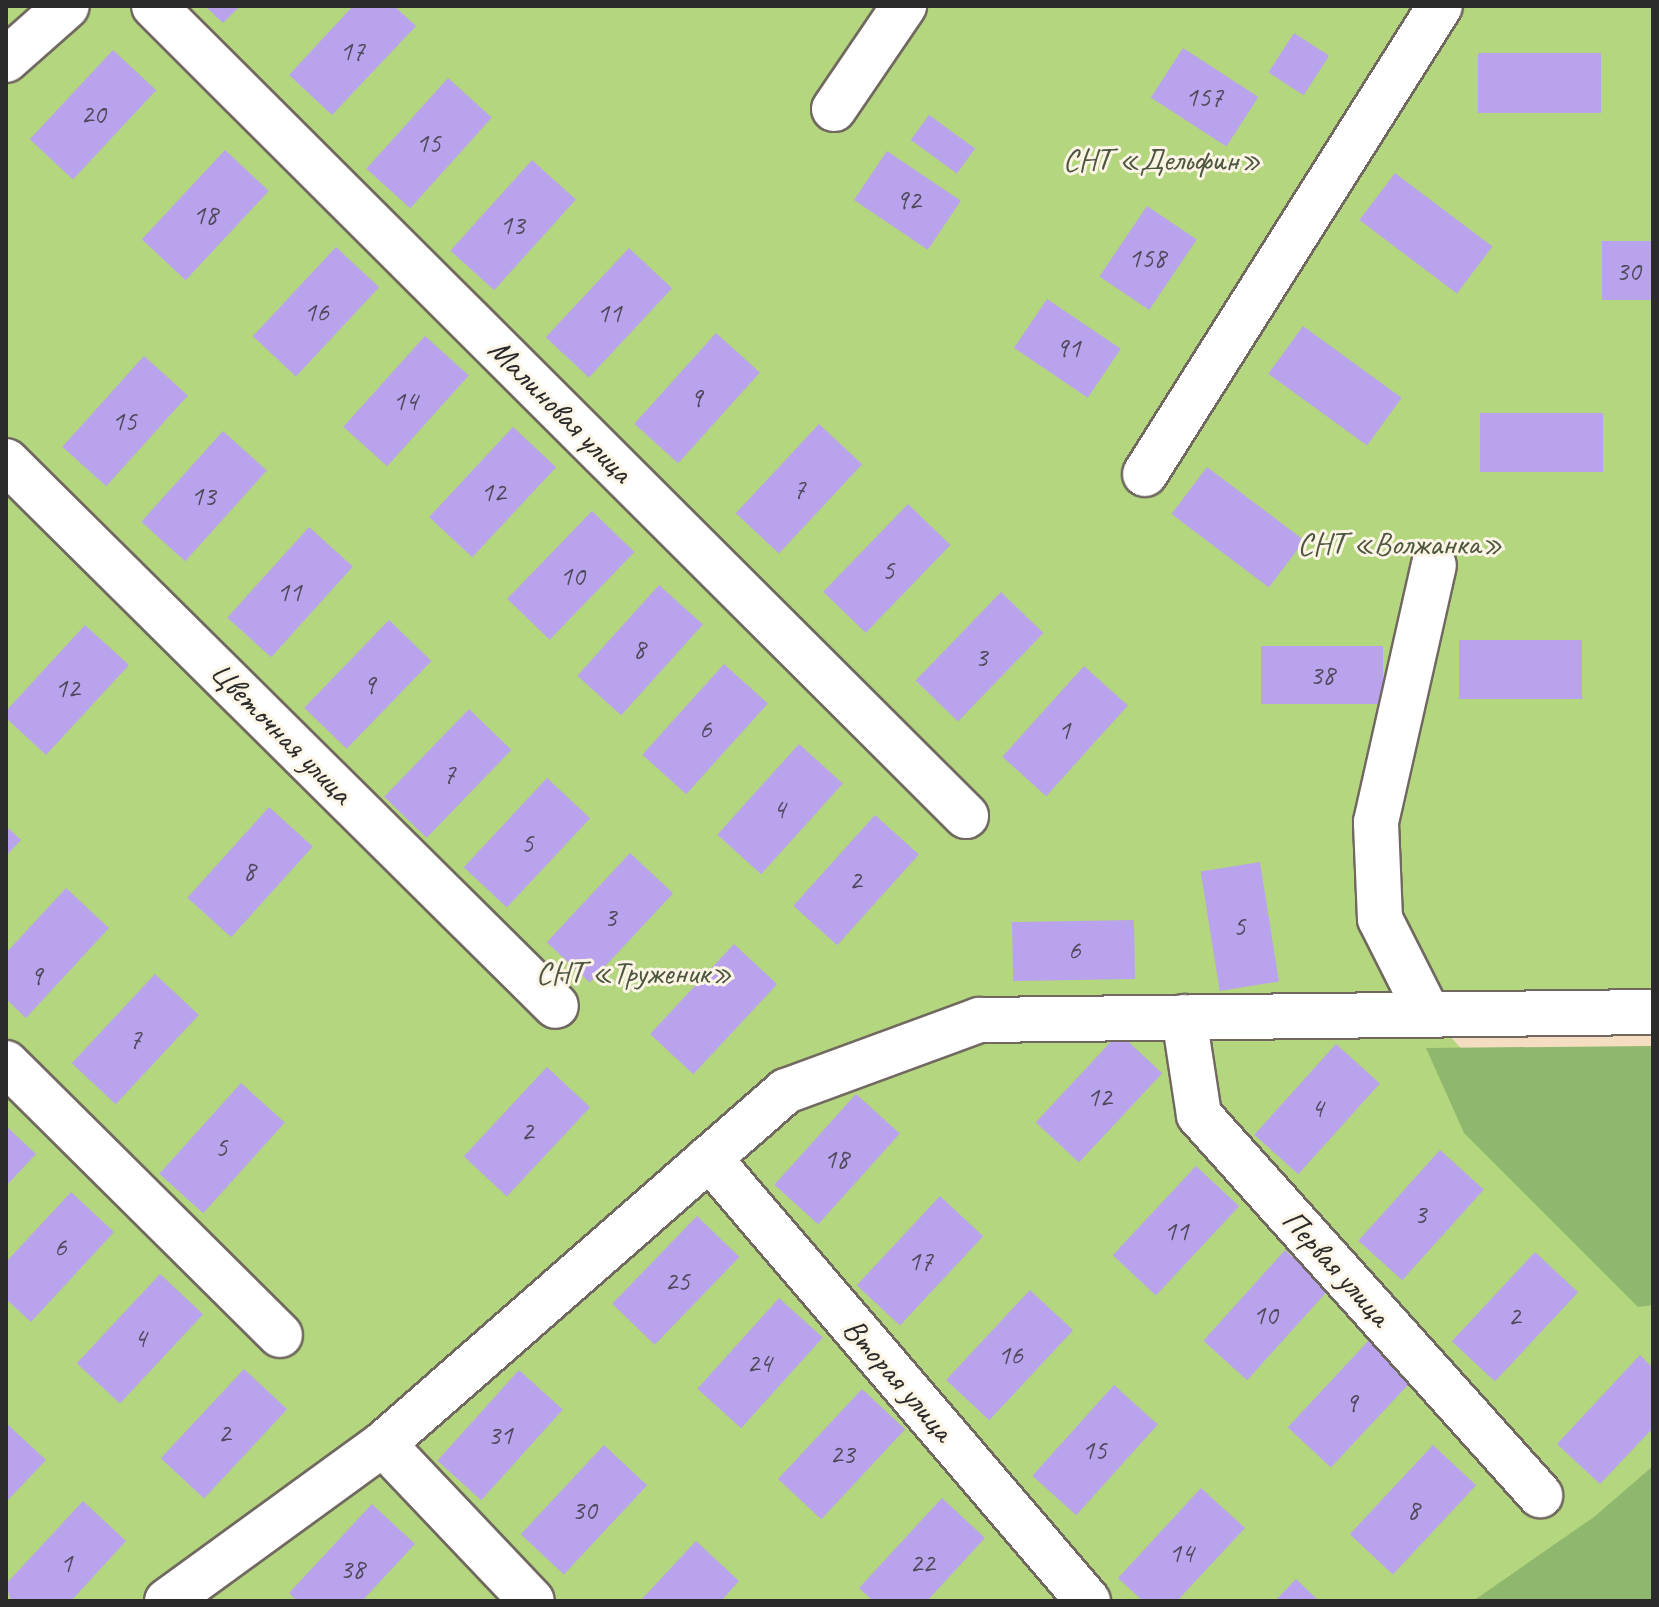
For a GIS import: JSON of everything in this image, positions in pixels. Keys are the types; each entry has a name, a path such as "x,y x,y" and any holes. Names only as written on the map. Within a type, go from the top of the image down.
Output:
{"street":[{"path":"6,60 67,6"},
{"name":"Малиновая улица","path":"154,6 966,816"},
{"path":"834,109 904,6"},
{"path":"1145,474 1440,6"},
{"name":"Цветочная улица","path":"6,461 556,1006"},
{"path":"1427,1012 1380,919 1376,822 1434,565"},
{"path":"167,1601 383,1444 786,1091 979,1020 1427,1012 1653,1012"},
{"name":"Первая улица","path":"1184,1017 1199,1115 1540,1495"},
{"path":"6,1063 280,1335"},
{"name":"Вторая улица","path":"709,1158 1088,1601"},
{"path":"383,1444 532,1601"}],"green space":[{"name":"СНТ «Труженик»","path":"6,6 1653,6 1653,1005 1428,1013 1653,1253 1653,1563 1592,1601 6,1601"},
{"path":"1653,1046 1653,1305 1638,1307 1464,1133 1426,1048"},
{"path":"1653,1466 1653,1601 1473,1601 1594,1517"}],"building":[{"path":"205,6 240,6 223,23"},
{"path":"353,6 394,6 416,26 332,115 289,75"},
{"path":"1294,33 1329,56 1304,95 1268,72"},
{"path":"1183,48 1258,97 1226,146 1151,97"},
{"path":"113,50 156,90 73,179 30,139"},
{"path":"1478,53 1601,53 1601,113 1478,113"},
{"path":"448,78 492,117 410,208 366,169"},
{"path":"929,115 975,149 957,174 911,140"},
{"path":"225,150 269,191 186,280 142,239"},
{"path":"887,151 961,201 928,250 854,200"},
{"path":"532,160 576,199 494,290 450,251"},
{"path":"1395,173 1492,246 1457,294 1359,220"},
{"path":"1147,206 1197,240 1149,310 1099,276"},
{"path":"1602,241 1653,241 1653,300 1602,300"},
{"path":"336,247 379,287 296,376 253,336"},
{"path":"629,248 672,288 589,377 546,337"},
{"path":"1047,299 1121,349 1088,398 1014,348"},
{"path":"1303,326 1402,398 1367,445 1268,374"},
{"path":"716,333 760,372 678,463 634,424"},
{"path":"425,336 469,375 387,466 343,427"},
{"path":"144,356 188,395 106,486 62,447"},
{"path":"1480,413 1603,413 1603,472 1480,472"},
{"path":"819,424 862,464 779,553 736,513"},
{"path":"513,427 556,467 472,557 429,517"},
{"path":"223,431 267,470 185,561 141,522"},
{"path":"1207,467 1304,540 1269,588 1171,514"},
{"path":"908,504 950,545 866,633 823,592"},
{"path":"592,511 634,552 550,640 507,599"},
{"path":"309,527 353,566 271,657 227,618"},
{"path":"659,585 703,624 621,715 577,676"},
{"path":"1001,592 1043,633 958,721 916,680"},
{"path":"389,620 431,661 347,749 304,708"},
{"path":"85,625 129,665 46,755 6,718 6,711"},
{"path":"1459,640 1582,640 1582,699 1459,699"},
{"path":"1261,646 1383,646 1383,704 1261,704"},
{"path":"724,664 768,703 686,794 642,755"},
{"path":"1084,666 1128,705 1046,796 1002,757"},
{"path":"469,709 511,750 427,838 384,797"},
{"path":"799,744 843,783 761,874 717,835"},
{"path":"547,778 590,818 507,907 464,867"},
{"path":"269,807 313,846 231,937 187,898"},
{"path":"875,815 919,854 837,945 793,906"},
{"path":"6,826 21,840 6,856"},
{"path":"630,853 673,893 590,982 547,942"},
{"path":"1260,862 1279,982 1220,991 1201,871"},
{"path":"66,888 109,928 26,1018 6,999 6,953"},
{"path":"1134,920 1135,979 1013,981 1012,922"},
{"path":"734,944 777,984 693,1074 650,1034"},
{"path":"155,974 199,1015 116,1104 72,1063"},
{"path":"1119,1033 1162,1073 1079,1162 1036,1122"},
{"path":"1336,1044 1380,1083 1298,1174 1254,1135"},
{"path":"547,1067 590,1107 507,1196 464,1156"},
{"path":"241,1083 285,1122 203,1213 159,1174"},
{"path":"856,1094 900,1133 818,1224 774,1185"},
{"path":"6,1126 36,1154 6,1186"},
{"path":"1440,1150 1484,1189 1402,1280 1358,1241"},
{"path":"1196,1166 1239,1206 1156,1295 1113,1255"},
{"path":"71,1192 114,1232 31,1322 6,1299 6,1262"},
{"path":"940,1196 983,1236 900,1325 857,1285"},
{"path":"697,1216 739,1257 655,1345 612,1304"},
{"path":"1285,1250 1329,1289 1247,1380 1203,1341"},
{"path":"1535,1252 1578,1292 1495,1381 1452,1341"},
{"path":"160,1274 203,1314 120,1403 77,1363"},
{"path":"1030,1290 1073,1330 989,1420 946,1380"},
{"path":"779,1298 823,1337 741,1428 697,1389"},
{"path":"1371,1338 1414,1378 1331,1467 1288,1427"},
{"path":"1640,1355 1653,1368 1653,1428 1600,1484 1557,1444"},
{"path":"244,1369 287,1409 204,1498 161,1458"},
{"path":"519,1370 563,1409 481,1500 437,1461"},
{"path":"1114,1385 1158,1424 1076,1515 1032,1476"},
{"path":"862,1389 905,1429 821,1519 778,1479"},
{"path":"6,1423 46,1460 6,1502"},
{"path":"604,1445 647,1485 564,1574 521,1534"},
{"path":"1433,1445 1476,1485 1393,1574 1350,1534"},
{"path":"1201,1488 1245,1528 1177,1601 1143,1601 1118,1578"},
{"path":"942,1498 985,1538 927,1601 873,1601 859,1588"},
{"path":"83,1501 126,1541 71,1601 11,1601 6,1584"},
{"path":"372,1504 415,1544 362,1601 297,1601 289,1593"},
{"path":"696,1541 739,1581 721,1601 640,1601"},
{"path":"1296,1579 1319,1601 1275,1601"}],"park label":[{"name":"СНТ «Дельфин»","path":"1162,160"},
{"name":"СНТ «Волжанка»","path":"1400,544"}]}
